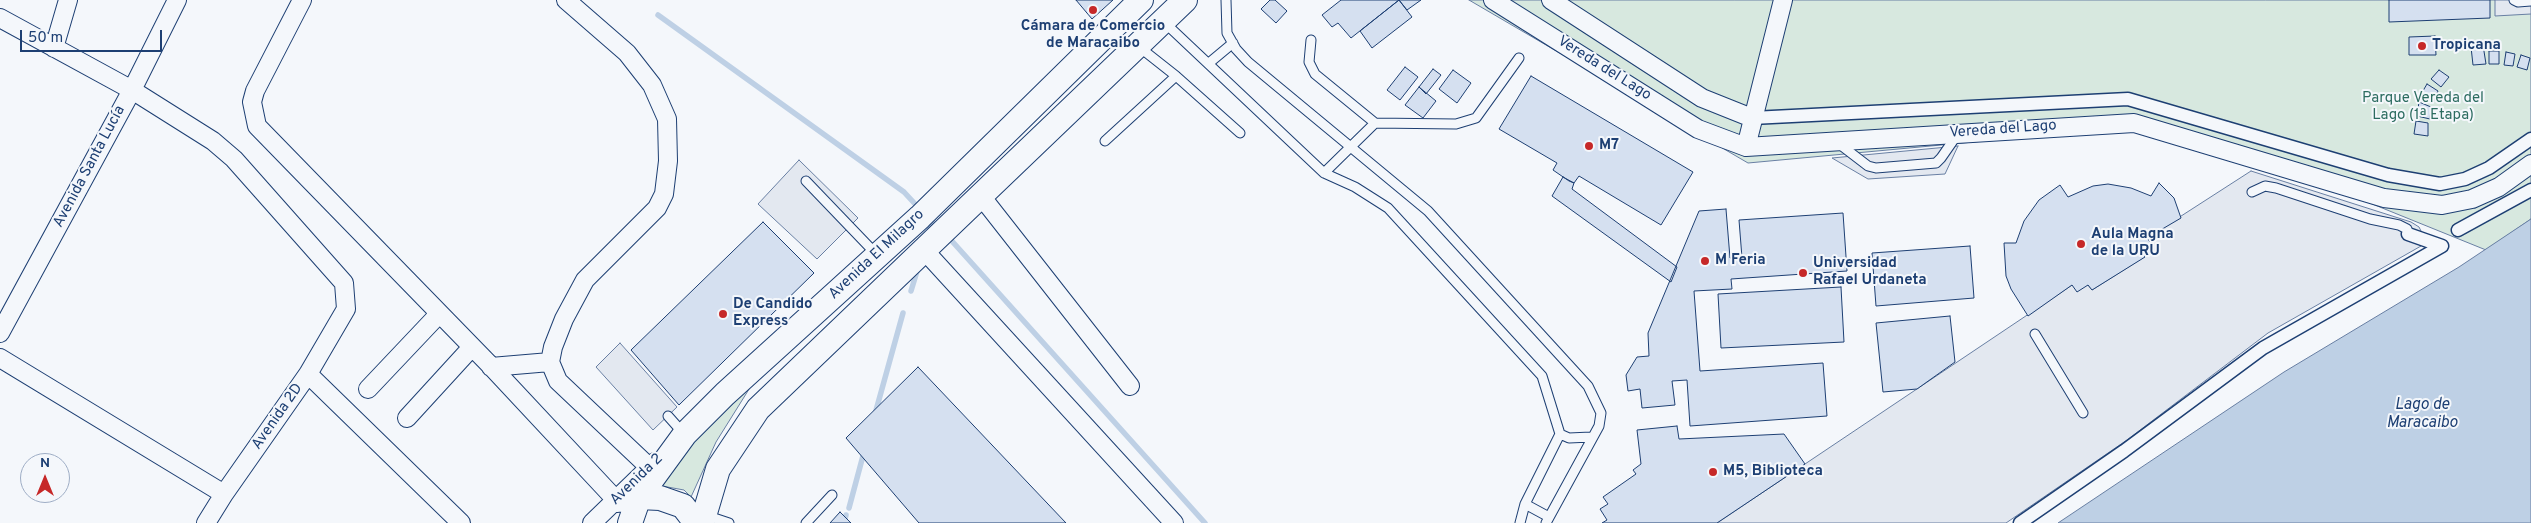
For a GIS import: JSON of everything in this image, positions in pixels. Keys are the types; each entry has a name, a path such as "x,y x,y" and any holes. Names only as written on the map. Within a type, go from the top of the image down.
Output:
{"main road":[{"name":"Avenida El Milagro","path":"630,523 639,498 683,436 724,394 877,256 1141,0"},
{"name":"Avenida El Milagro","path":"701,520 718,469 758,409 1185,0"},
{"path":"616,500 660,498 683,506 701,520"}],"street":[{"path":"54,48 68,0"},
{"name":"Avenida Santa Lucía","path":"0,333 132,90 177,0"},
{"path":"302,0 255,91 252,102 257,126 472,347 616,500"},
{"path":"566,0 627,53 652,85 667,119 668,161 664,194 657,208 585,280 564,319 553,347 550,362 558,380 649,467"},
{"name":"Vereda del Lago","path":"1493,0 1698,129 1746,146 2134,123 2384,198 2442,205 2472,199 2499,187 2531,164"},
{"name":"Vereda del Lago","path":"1551,0 1702,98 1752,118 2128,99 2388,175 2440,184 2465,179 2489,168 2531,139"},
{"path":"1746,146 1783,0"},
{"path":"0,18 132,90"},
{"name":"Avenida 2D","path":"132,90 213,140 234,159 337,273 344,283 346,292 346,309 308,374 224,494 206,523"},
{"path":"2458,230 2531,190"},
{"path":"981,196 1130,386"},
{"path":"2020,523 2124,451 2264,348 2442,246 2408,234"},
{"path":"924,250 1174,523"},
{"path":"368,389 439,314"},
{"path":"407,418 472,347"},
{"path":"0,358 224,494"},
{"path":"491,367 550,362"},
{"path":"308,374 461,523"},
{"name":"Avenida 2","path":"592,523 683,436"}],"lane":[{"path":"1226,0 1227,33 1248,62 1428,210 1588,386 1601,413 1599,426 1591,437 1547,520 1525,504"},
{"path":"2514,0 2531,1"},
{"path":"1163,21 1324,173 1356,187 1388,208 1542,376 1560,434 1525,504 1520,523"},
{"path":"1311,40 1309,62 1315,74 1374,123 1456,124 1476,118 1519,58"},
{"path":"1209,63 1233,43"},
{"path":"1137,45 1176,76 1240,133"},
{"path":"1105,140 1176,76"},
{"path":"1324,173 1374,123"},
{"path":"1836,141 1868,166 1876,168 1936,163 1958,133"},
{"path":"806,181 877,256"},
{"path":"2252,192 2265,186 2276,188 2370,219 2399,225 2407,229 2408,234"},
{"path":"2035,334 2083,413"},
{"path":"668,416 683,436"},
{"path":"1560,434 1569,438 1591,437"},
{"path":"806,523 832,495"},
{"path":"701,520 729,523"}],"green space":[{"name":"Parque Vereda del Lago (1ª Etapa)","path":"1469,0 2531,0 2531,219 2486,250 2355,197 2124,128 1748,163"},
{"path":"751,386 716,442 691,497 684,490 662,486 694,440"}],"shaded area":[{"path":"2495,0 2531,0 2531,14 2495,16"},
{"path":"1958,146 1945,174 1868,179 1832,158"},
{"path":"799,160 858,218 817,259 758,204"},
{"path":"2251,171 2411,222 2419,227 2423,235 2421,246 2268,333 2127,440 2006,523 1717,523 2072,285 2088,285 2092,290 2144,257 2139,249 2150,243 2147,238"},
{"path":"620,343 677,407 653,430 596,367"}],"water":[{"name":"Lago de Maracaibo","path":"2531,219 2531,523 2058,523 2284,372 2459,267"}],"building":[{"name":"Cámara de Comercio de Maracaibo","path":"1076,0 1113,0 1092,19"},
{"path":"1270,0 1275,0 1287,11 1276,23 1261,9"},
{"path":"1341,0 1399,0 1351,38 1338,23 1332,27 1322,15"},
{"path":"1399,0 1421,0 1407,10"},
{"path":"1399,0 1412,17 1372,48 1360,31"},
{"path":"2389,0 2490,0 2490,18 2389,22"},
{"name":"Tropicana","path":"2435,36 2436,55 2409,55 2409,37"},
{"path":"2483,45 2486,64 2473,65 2471,47"},
{"path":"2489,51 2499,51 2499,64 2489,64"},
{"path":"2506,52 2515,54 2513,66 2504,65"},
{"path":"2521,55 2530,58 2527,70 2517,67"},
{"path":"1405,67 1418,77 1400,100 1387,90"},
{"path":"1433,69 1441,75 1426,94 1419,87"},
{"path":"1453,70 1471,83 1457,103 1439,89"},
{"path":"2439,70 2449,77 2441,87 2431,79"},
{"name":"M7","path":"1531,76 1693,172 1661,225 1579,176 1574,183 1569,181 1553,170 1557,163 1499,129"},
{"path":"2427,84 2438,91 2433,102 2420,96"},
{"path":"1419,87 1436,101 1423,118 1405,105"},
{"path":"2419,102 2431,107 2430,119 2417,116"},
{"path":"2416,121 2428,123 2428,136 2414,134"},
{"path":"1563,177 1574,183 1572,189 1677,267 1671,282 1552,196"},
{"path":"2159,183 2174,198 2181,218 2147,238 2151,243 2139,249 2145,257 2092,290 2088,285 2077,292 2072,285 2028,316 2011,289 2006,276 2004,243 2016,243 2024,221 2039,200 2060,185 2068,197 2093,186 2108,184 2131,188 2151,196"},
{"path":"1726,209 1730,258 1742,258 1739,220 1843,213 1847,271 1731,279 1732,289 1694,291 1700,371 1823,363 1827,416 1690,426 1687,380 1672,381 1675,405 1642,408 1640,389 1628,391 1626,375 1637,357 1649,356 1648,333 1699,211"},
{"path":"763,222 814,273 679,405 631,350"},
{"path":"1970,246 1974,298 1876,306 1872,253"},
{"path":"1841,287 1844,342 1721,348 1718,294"},
{"path":"1950,316 1955,362 1917,389 1883,392 1876,323"},
{"path":"918,367 1066,523 919,523 846,438"},
{"name":"M5, Biblioteca","path":"1677,426 1679,439 1784,434 1805,464 1717,523 1602,523 1607,520 1600,509 1608,504 1603,497 1636,474 1633,470 1641,464 1637,430"},
{"path":"840,512 851,523 830,523"}],"waterway":[{"path":"658,15 904,192 916,205"},
{"path":"928,235 932,221"},
{"path":"951,240 1205,523"},
{"path":"911,291 918,268"},
{"path":"875,414 903,313"},
{"path":"849,508 864,452"},
{"path":"844,523 846,515"}],"place":[{"name":"Cámara de Comercio de Maracaibo","path":"1093,10"},
{"name":"Tropicana","path":"2422,46"},
{"name":"M7","path":"1589,146"},
{"name":"Aula Magna de la URU","path":"2081,244"},
{"name":"M Feria","path":"1705,261"},
{"name":"Universidad Rafael Urdaneta","path":"1803,273"},
{"name":"De Candido Express","path":"723,314"},
{"name":"M5, Biblioteca","path":"1713,472"}]}
